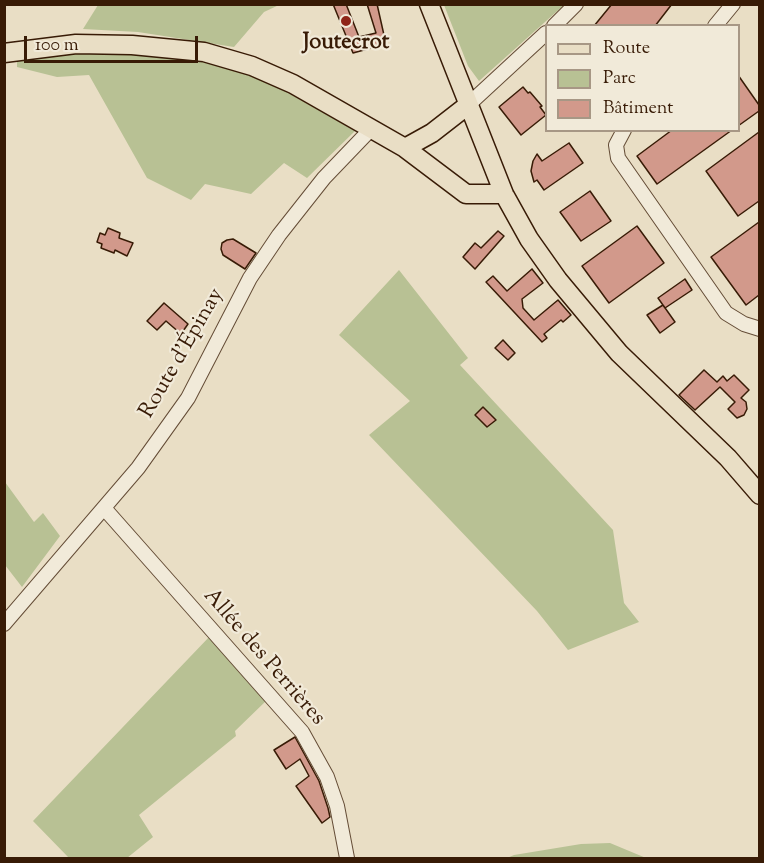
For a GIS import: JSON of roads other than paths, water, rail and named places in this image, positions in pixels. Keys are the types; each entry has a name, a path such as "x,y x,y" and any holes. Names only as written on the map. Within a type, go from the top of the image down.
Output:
{"main road":[{"path":"429,4 504,194 529,238 590,321 619,353 728,458 759,495"},
{"path":"4,53 76,44 132,45 204,52 252,66 293,84 405,148 466,194 504,194"},
{"path":"405,148 432,134 468,105"}],"street":[{"path":"556,24 576,4"},
{"path":"717,24 733,4"},
{"path":"468,105 545,34"},
{"name":"Route d'Épinay","path":"4,624 138,468 188,398 250,278 279,235 324,178 371,129"},
{"path":"623,132 616,145 618,158 726,313 759,330"},
{"name":"Allée des Perrières","path":"104,508 302,732 327,777 337,806 347,858"}],"place":[{"name":"Joutecrot","path":"346,21"}]}
